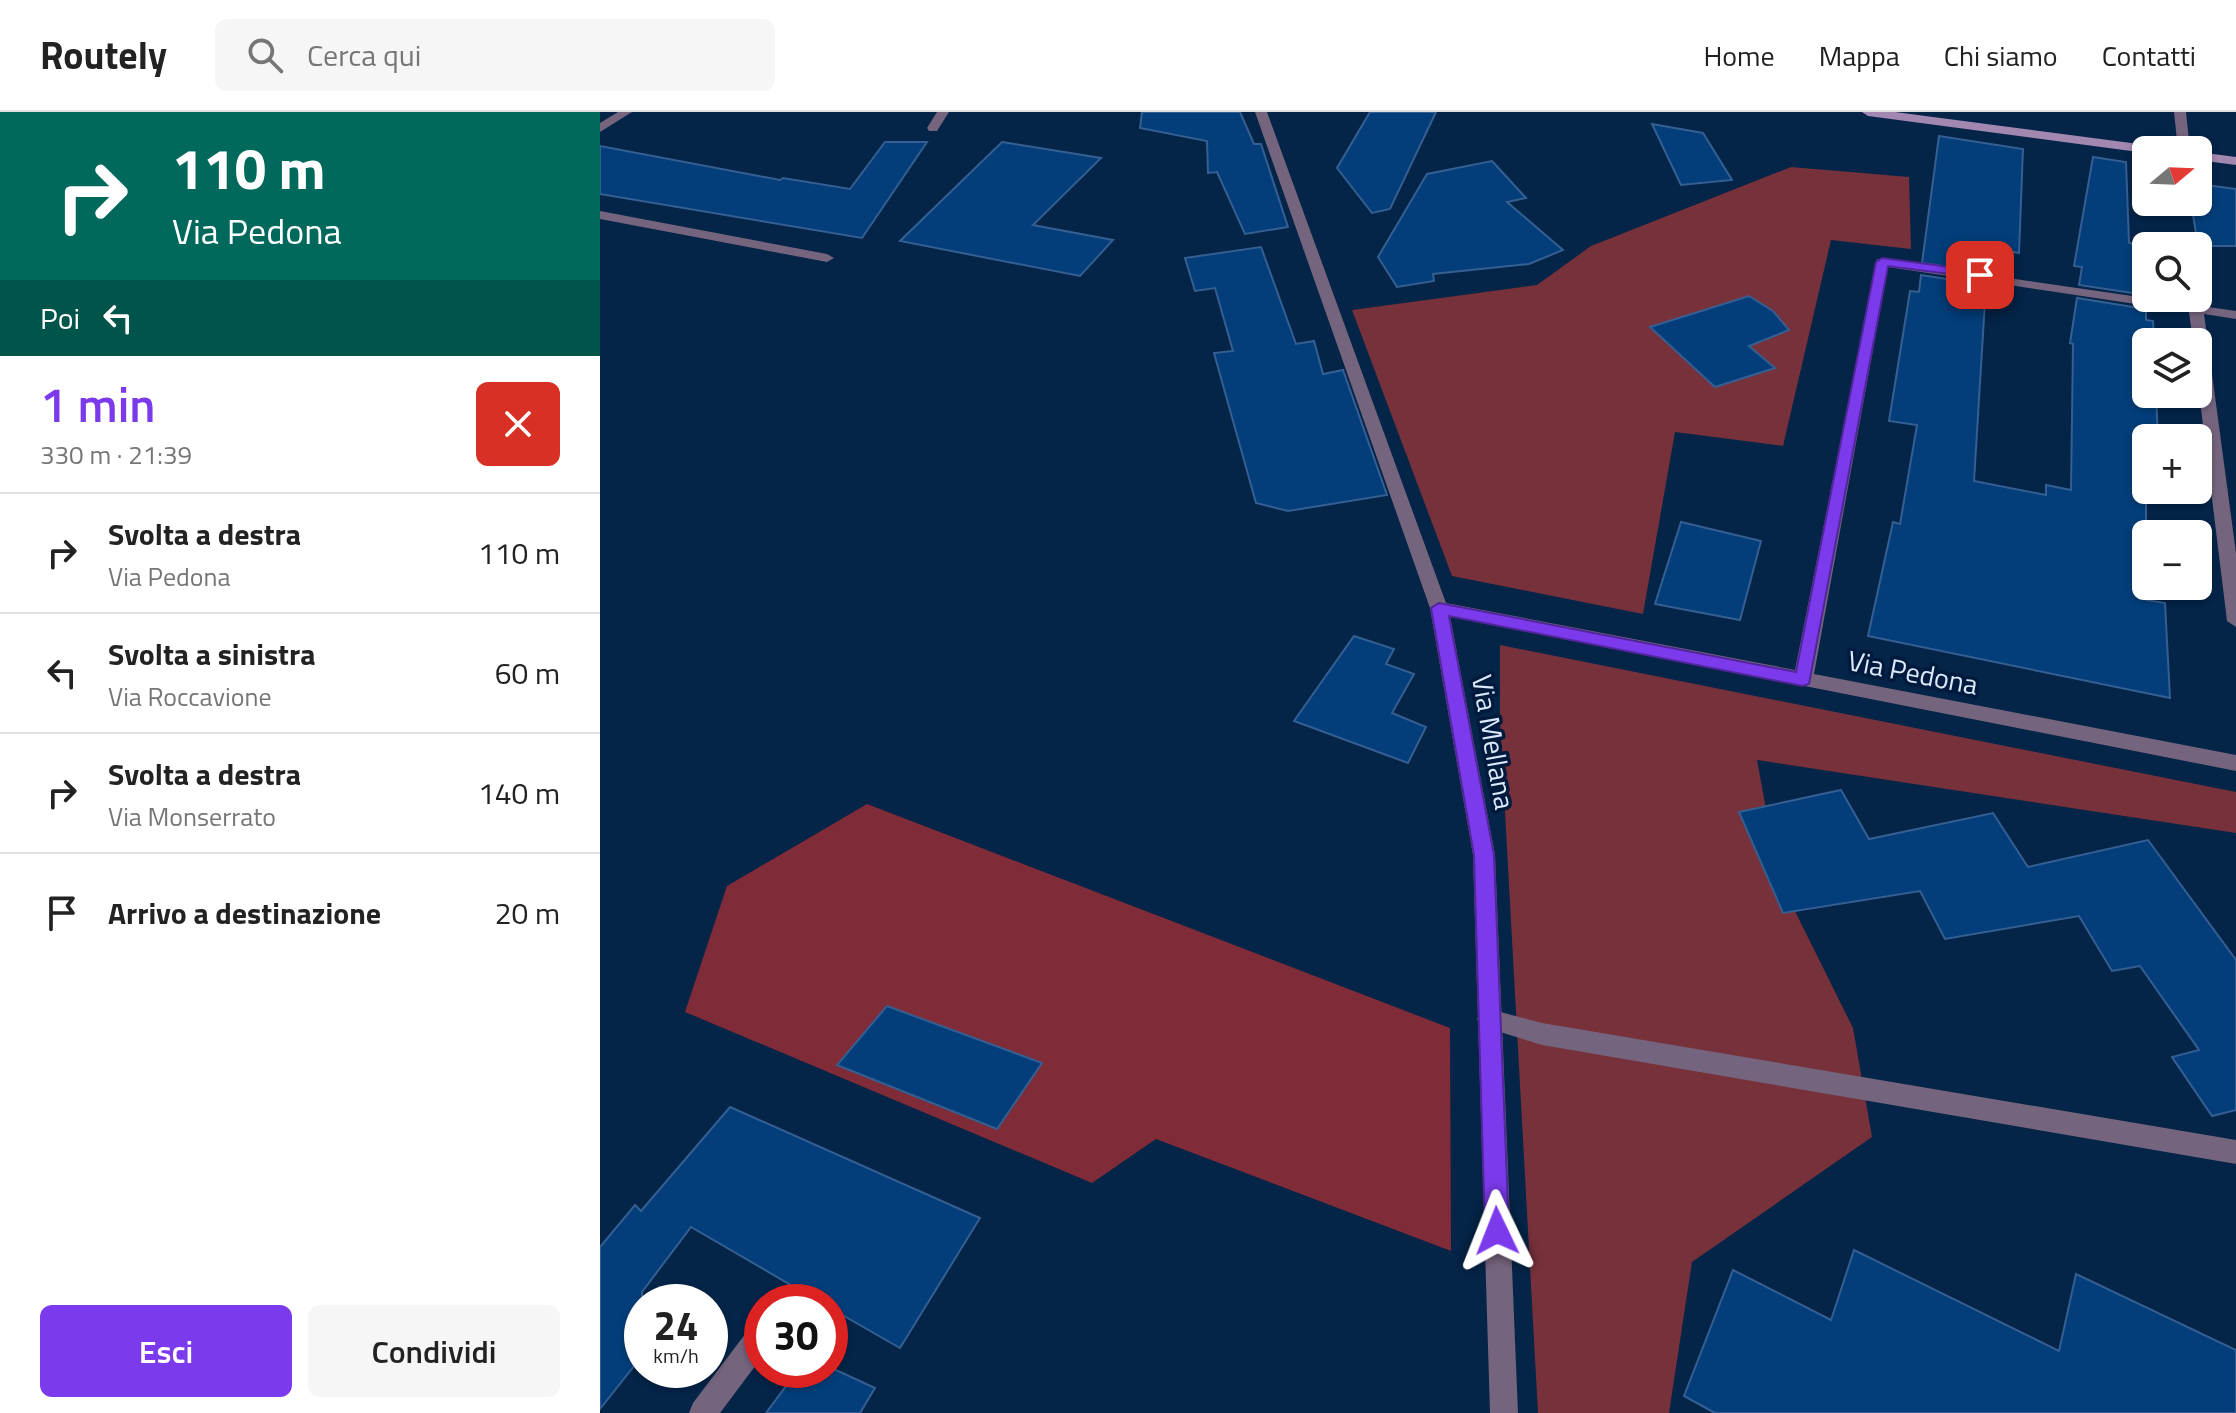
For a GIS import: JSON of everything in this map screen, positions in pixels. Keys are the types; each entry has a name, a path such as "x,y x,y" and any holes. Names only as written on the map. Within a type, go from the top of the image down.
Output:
{"main road":[{"path":"1868,112 2132,147"},
{"path":"2212,158 2236,161"}],"street":[{"path":"600,128 626,112"},
{"path":"933,128 943,112"},
{"name":"Via Mellana","path":"1261,112 1439,608 1484,855 1504,1413"},
{"path":"2180,112 2183,136"},
{"path":"600,215 827,258"},
{"path":"1803,680 1882,262 1887,260 2132,299"},
{"path":"2212,311 2236,315"},
{"path":"2196,312 2236,621"},
{"name":"Via Pedona","path":"1439,608 2236,763"},
{"path":"1489,1019 1542,1034 2236,1152"},
{"path":"703,1413 744,1359"}],"shaded area":[{"path":"1791,167 1909,177 1911,249 1831,240 1783,446 1675,432 1643,614 1452,576 1352,310 1537,285 1591,246"},
{"path":"1500,645 2236,792 2236,833 1757,760 1779,879 1853,1028 1872,1137 1692,1262 1669,1413 1538,1413 1500,721"},
{"path":"867,804 1450,1028 1451,1251 1156,1139 1092,1183 685,1012 727,886"}],"building":[{"path":"1142,112 1240,112 1254,144 1261,144 1288,227 1245,234 1217,172 1208,173 1207,141 1140,128"},
{"path":"1370,112 1436,112 1390,209 1372,213 1337,168"},
{"path":"1652,124 1703,133 1732,180 1681,185"},
{"path":"1939,136 2023,149 2019,253 1988,248 1987,272 1922,263"},
{"path":"885,142 927,142 862,238 600,194 600,146 780,180 850,189"},
{"path":"1002,142 1101,158 1033,225 1113,240 1080,276 900,241"},
{"path":"2093,157 2126,162 2132,293 2079,285 2082,267 2074,266"},
{"path":"1492,161 1526,198 1507,202 1563,250 1529,264 1433,274 1434,281 1397,287 1378,257 1427,174"},
{"path":"2212,186 2236,189 2236,246 2212,246 2212,232 2196,232 2193,216 2212,216"},
{"path":"1261,247 1296,344 1314,341 1323,374 1343,370 1387,495 1288,511 1256,503 1214,353 1233,351 1215,288 1195,291 1185,258"},
{"path":"1921,275 1986,285 1974,481 2046,495 2046,485 2071,490 2073,344 2070,343 2077,298 2132,307 2132,312 2146,312 2146,320 2153,321 2153,328 2132,328 2132,408 2157,408 2157,424 2132,424 2132,504 2146,504 2146,520 2132,520 2132,600 2165,603 2170,698 1868,636 1893,522 1900,524 1917,425 1889,421 1910,291 1919,292"},
{"path":"1749,296 1773,311 1789,330 1749,346 1775,368 1715,387 1650,327"},
{"path":"1681,522 1761,541 1740,620 1655,604"},
{"path":"1354,636 1394,649 1386,664 1414,674 1392,713 1426,727 1408,763 1294,721"},
{"path":"1841,790 1869,839 1993,813 2028,867 2148,840 2236,960 2236,1110 2212,1116 2172,1057 2199,1050 2140,966 2112,971 2079,916 1945,939 1920,891 1783,913 1739,812"},
{"path":"887,1006 1042,1063 997,1129 837,1065"},
{"path":"730,1107 980,1218 900,1348 848,1318 848,1284 789,1284 691,1227 648,1284 624,1284 624,1379 600,1409 600,1247 635,1205 641,1211"},
{"path":"1854,1250 2059,1351 2076,1274 2236,1350 2236,1413 1715,1413 1684,1396 1733,1270 1831,1320"},
{"path":"848,1376 875,1388 860,1413 766,1413 785,1388 848,1388"}],"route":[{"path":"1497,1231 1484,855 1439,608 1803,680 1882,262 1887,260 1980,275"}]}
